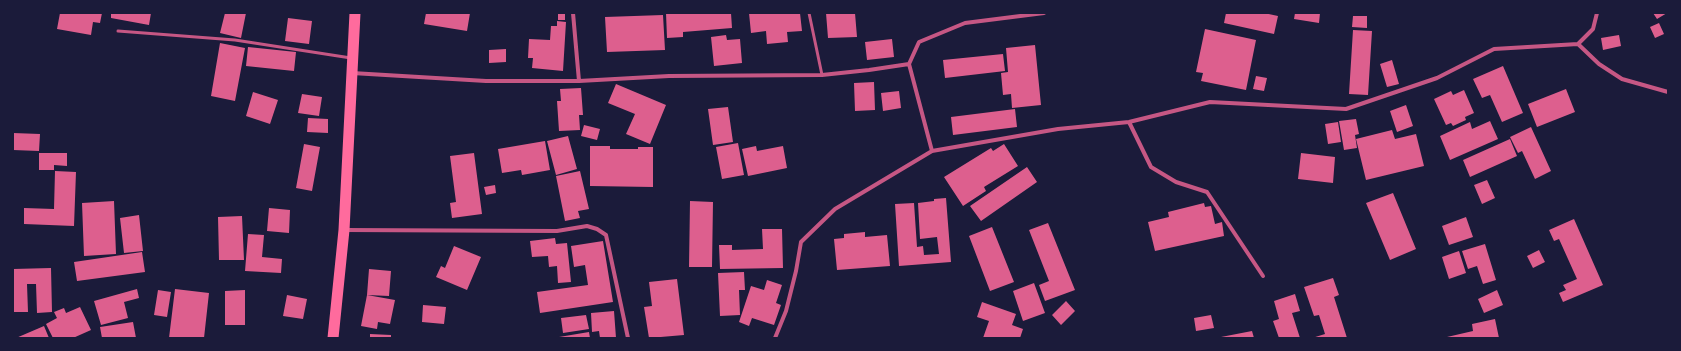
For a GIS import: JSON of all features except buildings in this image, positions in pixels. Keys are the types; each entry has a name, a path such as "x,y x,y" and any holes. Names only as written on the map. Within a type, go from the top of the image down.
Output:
{"highway":[{"path":"333,338 344,230 355,13"}],"street":[{"path":"573,13 579,81"},
{"path":"932,151 909,64 920,42 965,23 1044,13"},
{"path":"775,338 786,311 796,271 800,242 835,209 932,151 1058,129 1129,122 1210,102 1346,109 1437,78 1494,49 1578,44 1593,28 1597,13"},
{"path":"1578,44 1599,64 1622,79 1668,92"},
{"path":"352,73 486,80 579,81 669,76 822,75 909,64"},
{"path":"1129,122 1151,167 1176,182 1206,192 1263,276"},
{"path":"344,230 557,231 586,226 598,229 606,235 628,338"}],"lane":[{"path":"809,13 822,75"},
{"path":"118,31 236,40 352,58"}]}
